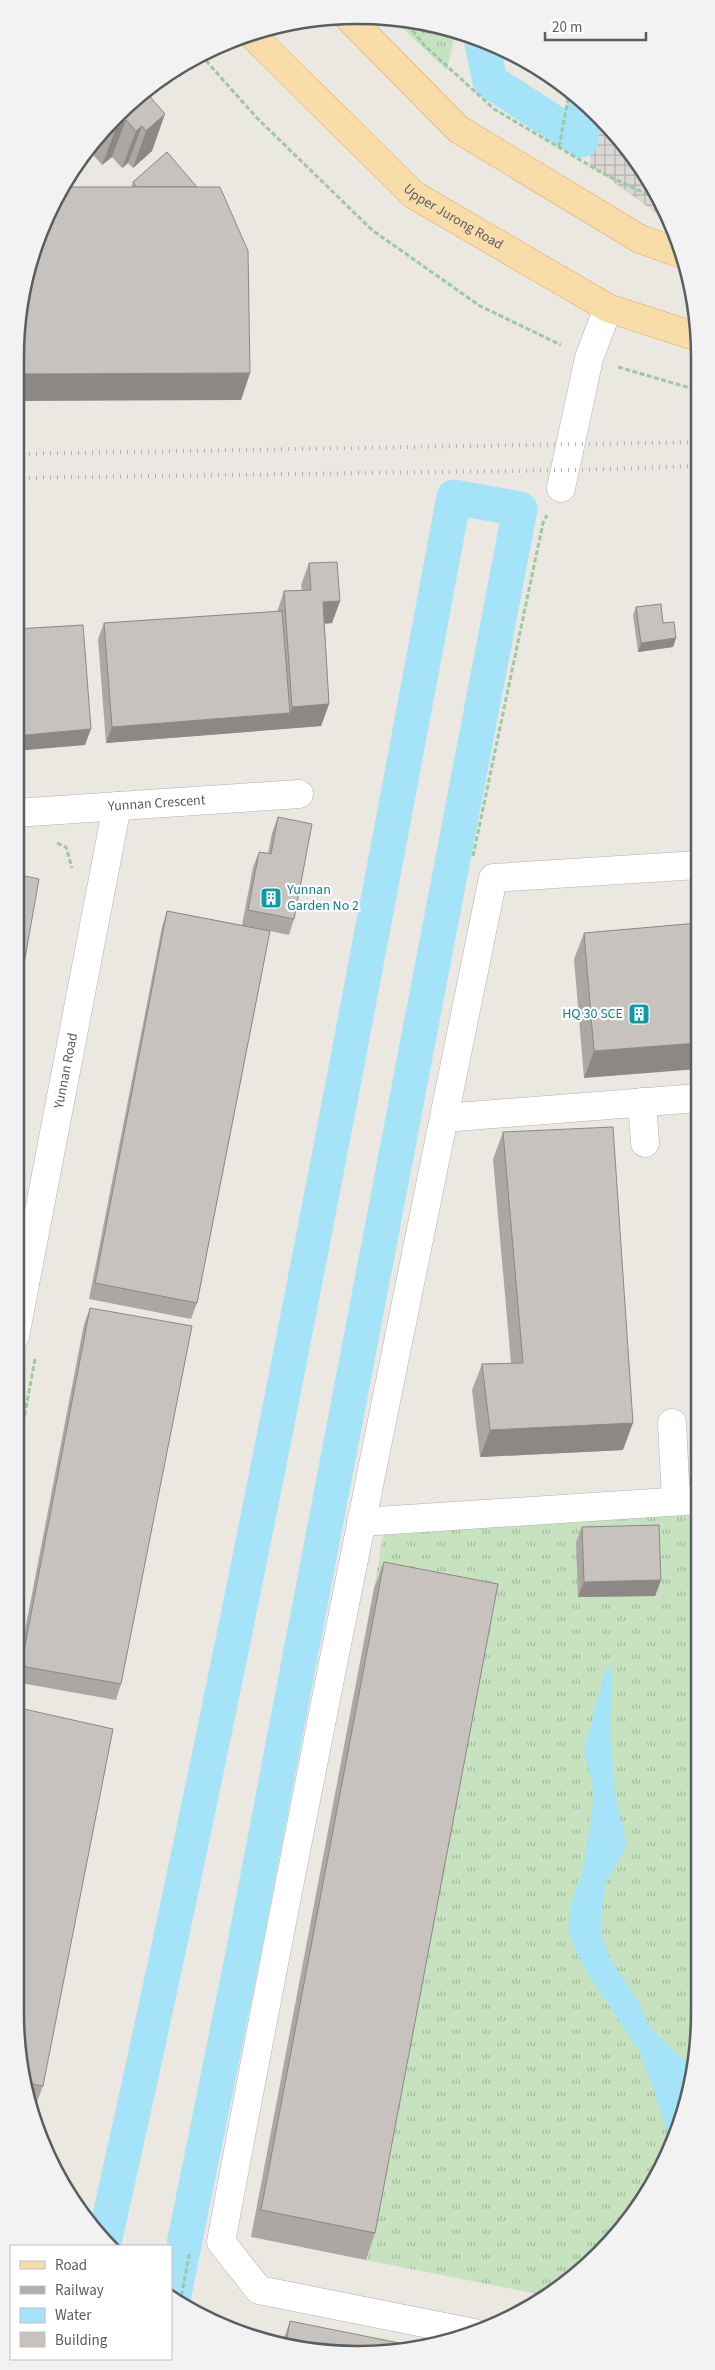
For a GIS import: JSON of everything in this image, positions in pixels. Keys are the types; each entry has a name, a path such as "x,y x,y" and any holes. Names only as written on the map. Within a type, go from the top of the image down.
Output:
{"main road":[{"path":"355,24 458,129 640,239 674,251"},
{"name":"Upper Jurong Road","path":"256,39 414,195 608,308 691,335"}],"street":[{"path":"561,488 589,358 608,308"},
{"name":"Yunnan Crescent","path":"24,812 299,794"},
{"name":"Yunnan Road","path":"26,1343 117,806"},
{"path":"460,2330 259,2290 221,2242 270,1980 361,1522 493,878 691,865"},
{"path":"444,1118 691,1098"},
{"path":"642,1102 645,1143"},
{"path":"361,1522 688,1500 672,1423"}],"path":[{"path":"410,28 425,46 494,109 604,174 649,195"},
{"path":"205,61 256,117 372,230 480,306 589,358 691,388"},
{"path":"559,147 568,99"},
{"path":"51,841 66,847 74,874"},
{"path":"24,1366 26,1343"}],"shaded area":[{"path":"592,121 608,137 635,172 659,215 590,165"}],"green space":[{"path":"402,27 454,38 447,70"},
{"path":"691,1515 691,2034 685,2078 674,2120 666,2140 647,2179 635,2198 608,2233 578,2263 537,2294 366,2260 489,1611 374,1588 383,1535"}],"water":[{"path":"609,1666 612,1671 610,1728 615,1794 627,1846 606,1882 601,1919 602,1935 609,1957 637,1999 650,2028 687,2062 680,2099 668,2135 651,2081 638,2049 588,1974 574,1947 568,1926 571,1904 584,1867 594,1794 584,1749 606,1668"}],"building":[{"path":"150,96 165,114 146,131 142,126 136,131 126,120 116,128"},
{"path":"167,152 197,187 137,187 133,182"},
{"path":"71,187 220,187 248,251 250,373 24,374 24,336 35,271 49,230"},
{"path":"337,562 340,601 323,602 329,704 292,707 284,591 311,590 309,563"},
{"path":"661,604 663,623 674,622 676,638 641,643 636,607"},
{"path":"282,611 290,713 112,727 104,623"},
{"path":"83,625 91,729 24,735 24,628"},
{"name":"Yunnan Garden No 2","path":"278,817 312,824 294,919 248,910 259,852 271,854"},
{"path":"24,876 39,879 24,964"},
{"path":"167,911 270,931 197,1303 95,1283"},
{"name":"HQ 30 SCE","path":"691,924 691,1044 594,1051 584,933"},
{"path":"613,1127 633,1423 490,1430 482,1364 523,1363 503,1132"},
{"path":"90,1308 192,1326 121,1684 24,1667 24,1650"},
{"path":"659,1525 661,1580 584,1582 582,1527"},
{"path":"384,1562 498,1584 375,2233 261,2210"},
{"path":"24,1709 113,1729 43,2086 31,2084 24,2034"},
{"path":"290,2321 400,2343 379,2346 336,2346 287,2339"}],"waterway":[{"path":"483,48 490,81 581,140 584,112"},
{"path":"106,2232 199,1807 244,1589 330,1153 454,497 520,509 243,1954 175,2292"}],"railway":[{"path":"24,454 691,442"},
{"path":"24,478 577,470 691,466"}],"place":[{"name":"Yunnan Garden No 2","path":"271,898"},
{"name":"HQ 30 SCE","path":"639,1014"}]}
